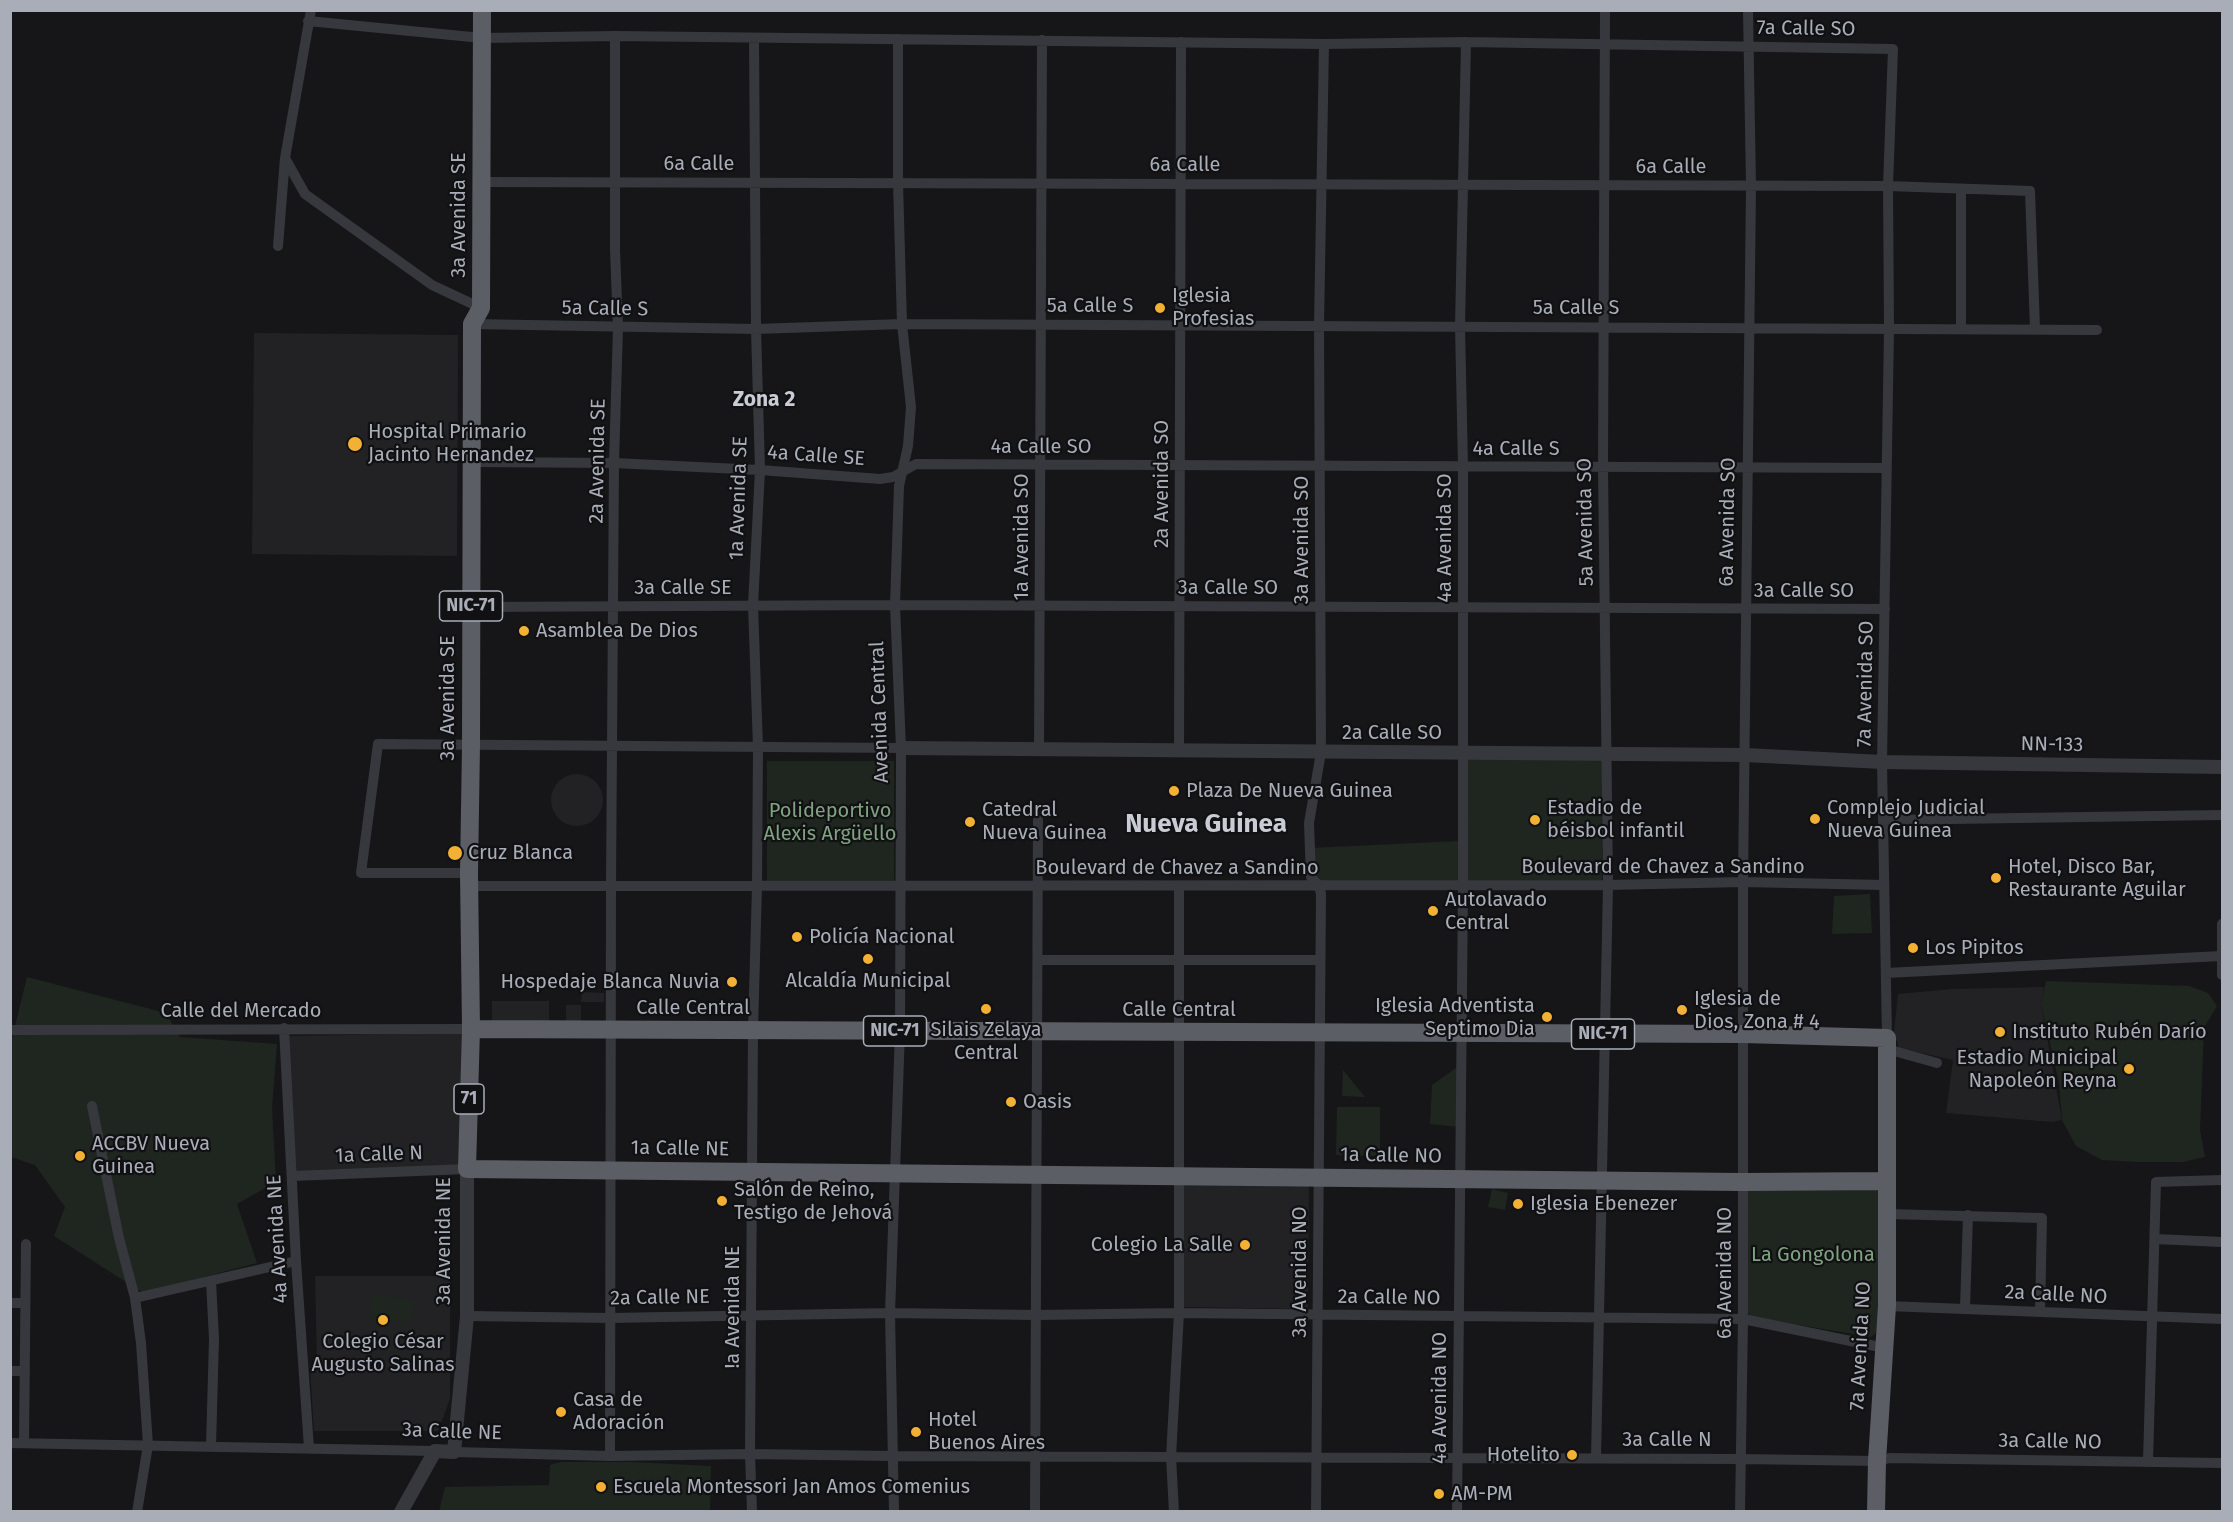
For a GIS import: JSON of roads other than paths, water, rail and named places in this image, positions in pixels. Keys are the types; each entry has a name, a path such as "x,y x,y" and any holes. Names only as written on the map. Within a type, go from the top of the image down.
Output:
{"highway":[{"name":"3a Avenida SE","path":"471,1029 469,880 472,324 481,308 482,10"},
{"name":"Calle Central","path":"471,1029 1743,1034 1887,1044"},
{"name":"3a Avenida NE","path":"467,1169 471,1029"},
{"name":"7a Avenida NO","path":"1876,1512 1887,1306 1887,1044"},
{"name":"1a Calle NE","path":"467,1169 894,1173"},
{"name":"1a Calle NO","path":"894,1173 1743,1182 1887,1181"}],"street":[{"name":"5a Avenida SO","path":"1596,1458 1600,1180 1608,885 1603,467 1605,10"},
{"name":"6a Avenida SO","path":"1743,1034 1746,468 1751,186 1748,10"},
{"name":"7a Calle SO","path":"309,16 482,38 615,36 1324,44 1466,42 1893,49 1888,186"},
{"path":"278,246 285,158 309,16"},
{"name":"2a Avenida SE","path":"610,1456 611,886 615,606 614,463 618,327 615,250 615,36"},
{"name":"1a Avenida SE","path":"753,1030 758,886 758,747 753,605 760,470 756,329 754,38"},
{"name":"Avenida Central","path":"892,1456 890,1313 900,1031 901,748 895,605 899,486 908,446 911,407 902,324 898,182 898,39"},
{"name":"1a Avenida SO","path":"1039,750 1042,40"},
{"name":"2a Avenida SO","path":"1179,751 1181,42"},
{"name":"4a Avenida SO","path":"1460,1033 1463,885 1463,466 1460,326 1466,42"},
{"name":"3a Avenida SO","path":"1319,1033 1321,894 1311,877 1309,823 1321,752 1319,325 1324,44"},
{"path":"285,158 305,194 432,285 481,308"},
{"name":"6a Calle","path":"482,182 1888,186 2030,190 2035,329"},
{"name":"7a Avenida SO","path":"1887,1044 1882,762 1889,328 1888,186"},
{"path":"1961,189 1961,329"},
{"name":"5a Calle S","path":"472,324 756,329 902,324 1041,324 2097,330"},
{"name":"4a Calle SE","path":"471,462 614,463 880,479 893,477 903,471"},
{"name":"4a Calle SO","path":"903,471 916,464 1180,465"},
{"name":"4a Calle S","path":"1180,465 1887,468"},
{"name":"3a Calle SE","path":"471,607 895,605"},
{"name":"3a Calle SO","path":"895,605 1885,609"},
{"name":"Boulevard de Chavez a Sandino","path":"471,745 378,744 361,873 611,886 1608,885 1743,882 1884,885"},
{"path":"471,745 901,748"},
{"name":"2a Calle SO","path":"901,748 1745,755 1882,762"},
{"name":"NN-133","path":"1882,762 2223,767"},
{"path":"1883,820 2223,815"},
{"path":"1035,1512 1038,820"},
{"path":"1174,1512 1171,1457 1179,1313 1179,886"},
{"path":"2223,924 2221,956 2223,975"},
{"path":"1886,973 2221,956"},
{"path":"1038,960 1320,960"},
{"name":"4a Avenida NE","path":"284,1028 296,1261 309,1448"},
{"name":"Calle del Mercado","path":"10,1030 471,1029"},
{"name":"!a Avenida NE","path":"752,1512 750,1454 753,1030"},
{"name":"3a Avenida NO","path":"1316,1512 1319,1033"},
{"name":"4a Avenida NO","path":"1457,1512 1460,1033"},
{"name":"6a Avenida NO","path":"1740,1512 1743,1034"},
{"path":"1887,1044 1937,1063"},
{"path":"92,1106 119,1238 135,1298 145,1380 148,1445 137,1512"},
{"name":"1a Calle N","path":"293,1176 467,1169"},
{"name":"3a Avenida NE","path":"454,1452 466,1317 467,1169"},
{"path":"2148,1461 2156,1182 2223,1180"},
{"path":"1887,1214 2042,1218 2040,1312"},
{"path":"1965,1309 1968,1215"},
{"path":"2155,1239 2223,1242"},
{"path":"24,1443 26,1244"},
{"path":"135,1298 296,1261"},
{"path":"211,1281 214,1339 211,1446"},
{"path":"10,1303 25,1303"},
{"name":"2a Calle NO","path":"1887,1306 2223,1319"},
{"name":"2a Calle NE","path":"466,1317 610,1318 890,1313"},
{"name":"2a Calle NO","path":"890,1313 1036,1316 1179,1313 1743,1319 1885,1348"},
{"path":"10,1371 25,1371"},
{"name":"3a Calle NE","path":"10,1443 610,1456 750,1454 1171,1457"},
{"path":"401,1512 435,1451"},
{"path":"892,1456 894,1512"},
{"name":"3a Calle N","path":"1171,1457 1877,1461"},
{"name":"3a Calle NO","path":"1877,1461 1890,1458 2223,1463"}],"place":[{"name":"Iglesia Profesias","path":"1160,308"},
{"name":"Hospital Primario Jacinto Hernandez","path":"355,444"},
{"name":"Asamblea De Dios","path":"524,631"},
{"name":"Plaza De Nueva Guinea","path":"1174,791"},
{"name":"Complejo Judicial Nueva Guinea","path":"1815,819"},
{"name":"Estadio de béisbol infantil","path":"1535,820"},
{"name":"Catedral Nueva Guinea","path":"970,822"},
{"name":"Cruz Blanca","path":"455,853"},
{"name":"Hotel, Disco Bar, Restaurante Aguilar","path":"1996,878"},
{"name":"Autolavado Central","path":"1433,911"},
{"name":"Policía Nacional","path":"797,937"},
{"name":"Los Pipitos","path":"1913,948"},
{"name":"Alcaldía Municipal","path":"868,959"},
{"name":"Hospedaje Blanca Nuvia","path":"732,982"},
{"name":"Silais Zelaya Central","path":"986,1009"},
{"name":"Iglesia de Dios, Zona # 4","path":"1682,1010"},
{"name":"Iglesia Adventista Septimo Dia","path":"1547,1017"},
{"name":"Instituto Rubén Darío","path":"2000,1032"},
{"name":"Estadio Municipal Napoleón Reyna","path":"2129,1069"},
{"name":"Oasis","path":"1011,1102"},
{"name":"ACCBV Nueva Guinea","path":"80,1156"},
{"name":"Salón de Reino, Testigo de Jehová","path":"722,1201"},
{"name":"Iglesia Ebenezer","path":"1518,1204"},
{"name":"Colegio La Salle","path":"1245,1245"},
{"name":"Colegio César Augusto Salinas","path":"383,1320"},
{"name":"Casa de Adoración","path":"561,1412"},
{"name":"Hotel Buenos Aires","path":"916,1432"},
{"name":"Hotelito","path":"1572,1455"},
{"name":"Escuela Montessori Jan Amos Comenius","path":"601,1487"},
{"name":"AM-PM","path":"1439,1494"}],"district":[{"name":"Zona 2","path":"764,400"},
{"name":"Nueva Guinea","path":"1206,825"}],"park label":[{"name":"Polideportivo Alexis Argüello","path":"830,822"},
{"name":"La Gongolona","path":"1813,1255"}]}
